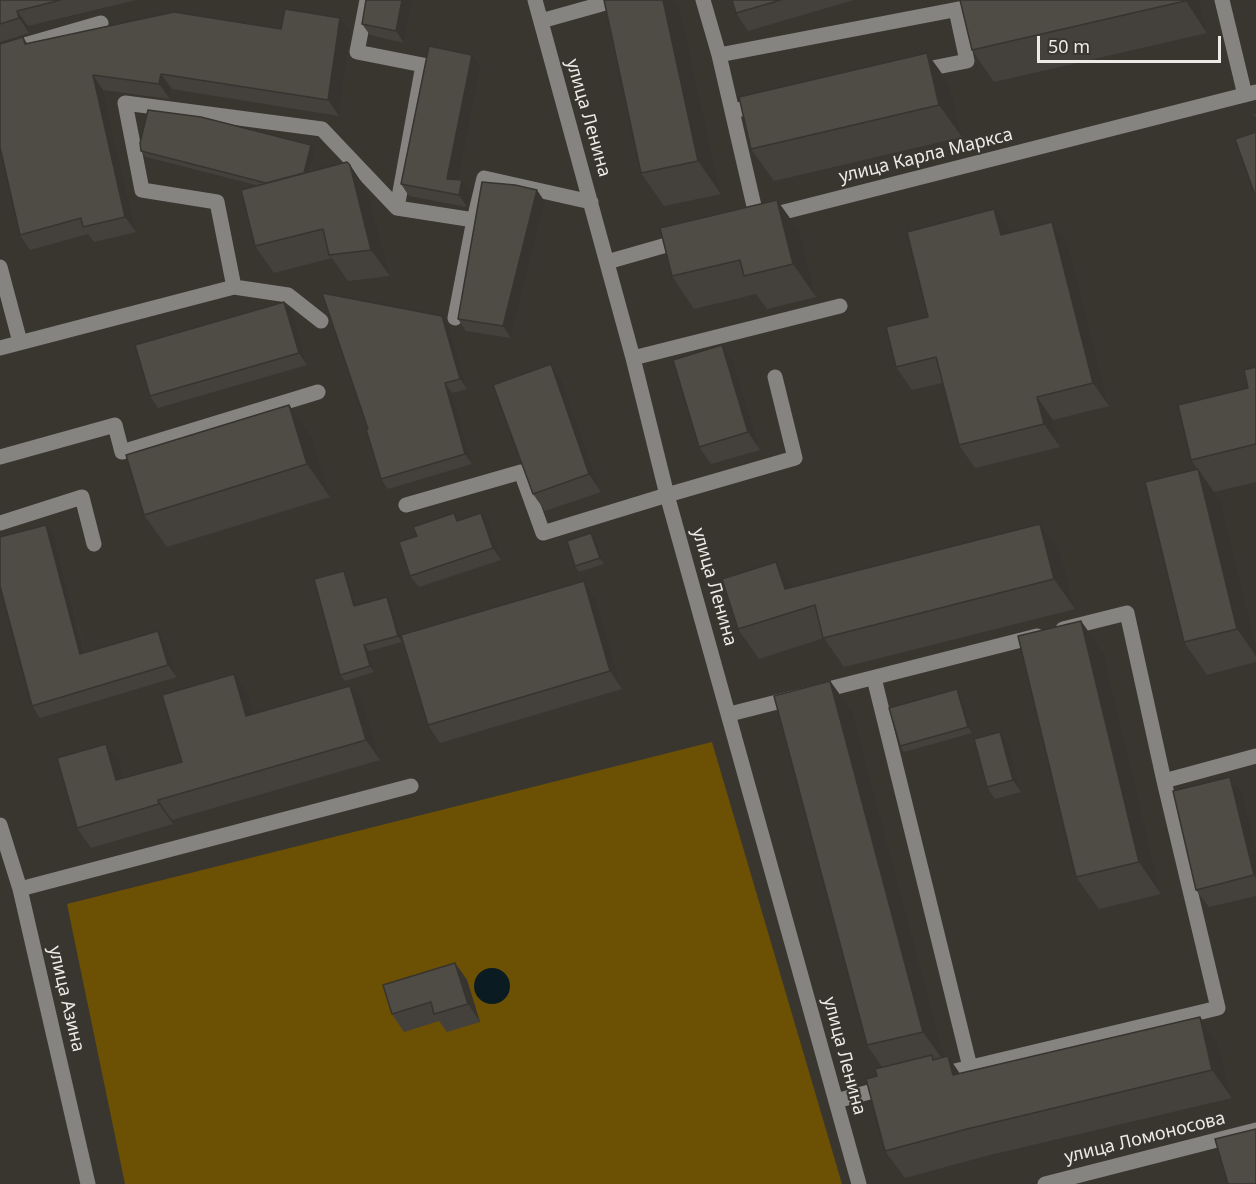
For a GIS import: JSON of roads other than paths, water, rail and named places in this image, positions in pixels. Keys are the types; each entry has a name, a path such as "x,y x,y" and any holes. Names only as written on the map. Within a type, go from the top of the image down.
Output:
{"street":[{"path":"368,0 357,52 423,65 397,208"},
{"name":"улица Ленина","path":"535,0 633,358 667,495 730,714 859,1184"},
{"path":"541,21 616,0"},
{"path":"703,0 732,111 777,102"},
{"path":"719,55 1006,0"},
{"path":"1222,0 1250,94"},
{"path":"900,75 967,61 956,10"},
{"path":"0,52 101,23"},
{"name":"улица Карла Маркса","path":"732,111 751,220 1250,94"},
{"path":"234,287 217,202 142,190 125,103 322,129 397,208 474,219"},
{"path":"455,318 484,178 591,202"},
{"path":"607,262 703,234"},
{"path":"0,267 20,342"},
{"path":"0,348 234,287 288,295 321,321"},
{"path":"633,358 840,306"},
{"path":"406,505 521,472 543,533 795,458 775,377"},
{"path":"0,457 115,425 122,452 318,392"},
{"path":"0,523 82,497 94,544"},
{"path":"730,714 1127,613 1218,1008 925,1078"},
{"path":"874,678 970,1067"},
{"path":"1164,781 1256,756"},
{"path":"20,889 411,786"},
{"name":"улица Азина","path":"0,825 20,889 88,1184"},
{"path":"836,1101 903,1084"},
{"name":"улица Ломоносова","path":"1045,1184 1256,1130"}]}
